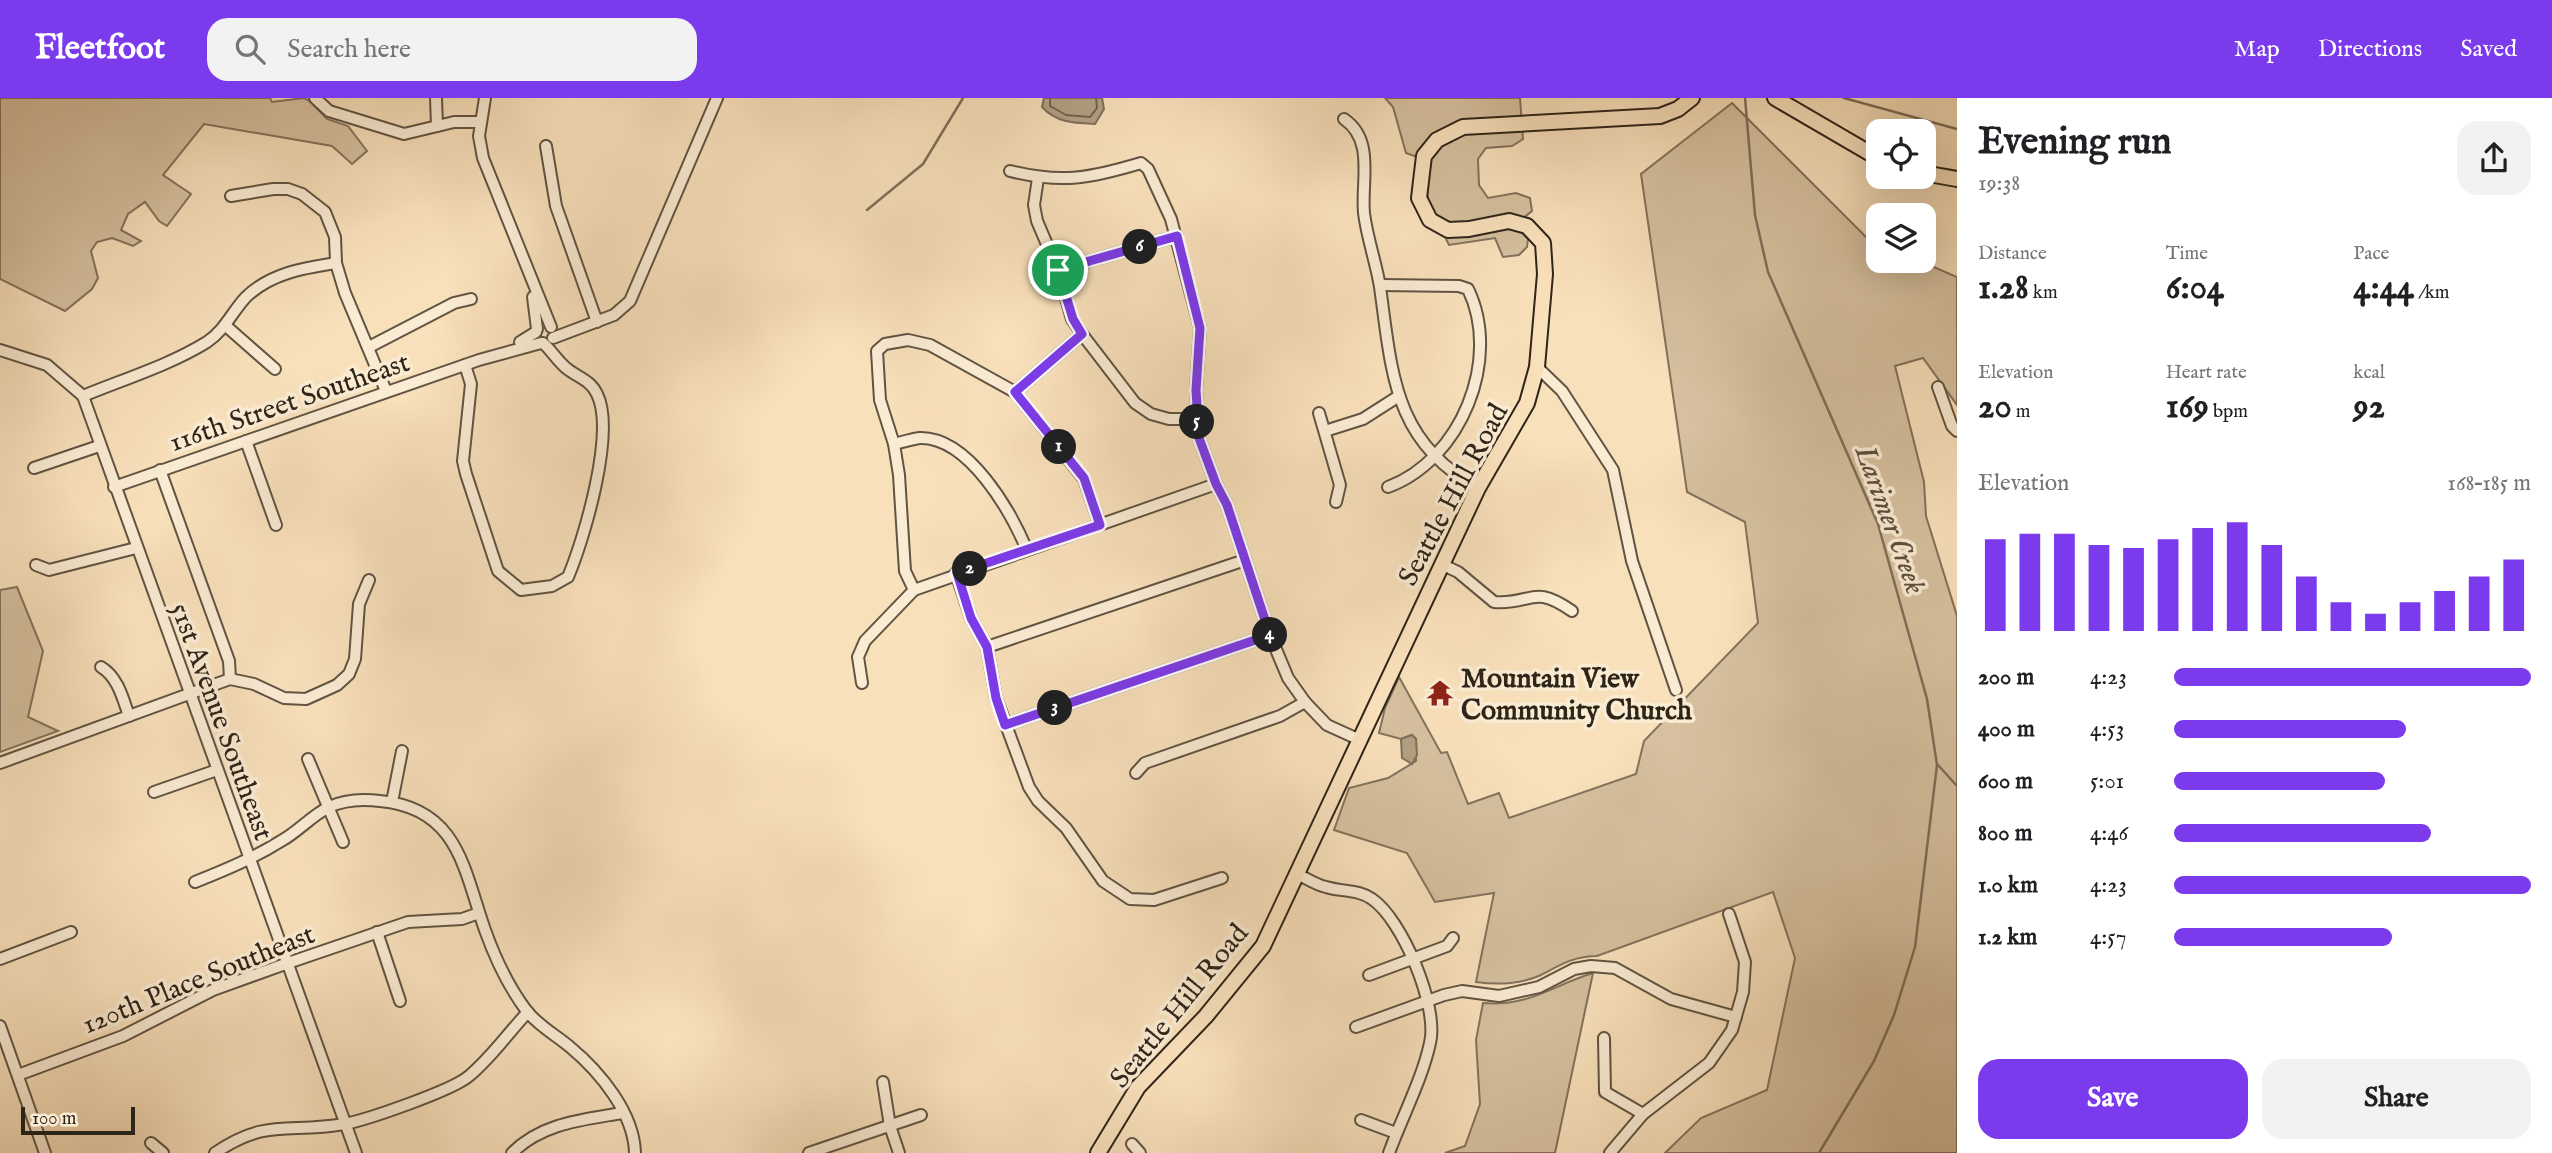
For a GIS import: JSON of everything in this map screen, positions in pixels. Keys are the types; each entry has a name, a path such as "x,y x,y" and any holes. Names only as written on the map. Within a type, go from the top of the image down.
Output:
{"main road":[{"name":"Seattle Hill Road","path":"1098,1153 1138,1087 1206,1016 1263,946 1441,564 1478,488 1527,403 1537,367 1545,274 1543,243 1527,226 1509,220 1457,231 1448,230 1430,220 1422,208 1418,187 1424,156 1437,140 1462,127 1660,116 1678,109 1692,98"},
{"path":"1775,98 1866,151"},
{"path":"1936,175 1957,179"}],"street":[{"path":"315,98 329,111 404,134 437,126 480,122"},
{"path":"436,98 437,126"},
{"path":"465,365 471,384 463,461 498,571 521,590 552,586 568,577 585,527 600,468 598,395 586,379 564,367 546,335 483,158 480,122 485,98"},
{"path":"546,335 571,331 614,315 631,301 717,98"},
{"path":"1344,119 1354,126 1364,148 1364,213 1380,285 1385,336 1399,396 1416,434 1434,457 1451,473 1478,488"},
{"path":"546,146 556,206 597,321"},
{"path":"1010,171 1038,178 1083,179 1141,163 1171,219 1200,328 1197,419 1199,438 1227,505 1270,635 1288,677 1305,702 1328,725 1360,740"},
{"path":"1038,178 1034,205 1037,221 1058,270 1073,319 1082,334 1135,402 1151,414 1169,419 1197,419"},
{"path":"231,196 273,189 302,194 316,202 332,226 336,263 345,293 387,391"},
{"path":"1058,270 1177,236"},
{"path":"0,351 47,365 83,396 188,353 226,326 247,296 265,283 286,273 336,263"},
{"path":"1380,285 1459,286 1468,289 1474,301 1479,347 1477,376 1471,401 1458,425 1434,457 1418,472 1388,486"},
{"path":"369,347 454,303 471,299"},
{"path":"226,326 275,369"},
{"path":"1015,392 1082,334"},
{"name":"116th Street Southeast","path":"114,487 546,335"},
{"path":"914,590 905,570 900,475 894,444 880,400 877,351 885,344 908,340 930,345 1015,392 1084,478 1100,525"},
{"path":"1537,367 1562,391 1613,470 1632,561 1676,690"},
{"path":"1938,387 1952,426 1957,431"},
{"name":"51st Avenue Southeast","path":"83,396 356,1153"},
{"path":"1325,431 1363,419 1399,396"},
{"path":"1319,413 1340,485 1336,502"},
{"path":"894,444 921,438 950,446 965,456 1013,519 1027,550"},
{"path":"246,441 276,525"},
{"path":"34,468 99,446"},
{"path":"160,470 229,661 230,680"},
{"path":"862,683 858,657 865,641 885,616 914,590 1216,484"},
{"path":"37,565 49,570 136,548"},
{"path":"987,647 1245,560"},
{"path":"1441,564 1458,572 1494,602 1536,596 1552,597 1572,611"},
{"path":"957,573 971,618 987,647 996,698 1029,787 1038,801 1066,828 1103,881 1130,899 1154,900 1222,878"},
{"path":"0,763 230,680 254,684 284,698 306,699 337,685 349,674 355,659 359,604 369,580"},
{"path":"1005,725 1270,635"},
{"path":"101,667 120,689 129,716"},
{"path":"1136,773 1144,762 1280,716 1305,702"},
{"path":"392,802 402,751"},
{"path":"308,759 343,842"},
{"path":"154,792 217,770"},
{"path":"195,882 250,859 284,840 328,807 365,799 392,802 425,816 455,845 475,891 479,913 507,980 528,1013 592,1067 622,1113 635,1141 635,1153"},
{"path":"1297,874 1327,888 1349,890 1369,897 1400,930 1412,960 1426,1003 1431,1041 1389,1153"},
{"name":"120th Place Southeast","path":"18,1075 123,1036 213,990 288,963 408,922 462,919 479,913"},
{"path":"1610,1153 1643,1114 1709,1063 1724,1046 1743,992 1745,962 1729,914"},
{"path":"0,959 71,932"},
{"path":"377,932 400,1001"},
{"path":"1369,975 1447,946 1453,938"},
{"path":"1356,1027 1462,991 1499,996 1539,987 1574,969 1591,966 1615,968 1671,999 1735,1017"},
{"path":"215,1153 240,1137 264,1129 345,1124 454,1087 482,1065 528,1013"},
{"path":"0,1026 46,1153"},
{"path":"1604,1038 1605,1092 1643,1114"},
{"path":"883,1082 890,1126 899,1153"},
{"path":"512,1153 523,1142 544,1130 622,1113"},
{"path":"809,1153 921,1115"},
{"path":"1361,1121 1396,1133"},
{"path":"151,1143 163,1153"},
{"path":"1132,1144 1140,1153"}],"shaded area":[{"path":"0,98 270,98 272,102 304,98 327,119 348,126 367,151 352,164 332,146 204,124 163,175 191,194 167,226 159,221 145,202 128,214 121,230 141,241 133,246 112,238 97,242 91,251 98,278 92,289 65,311 0,279"},
{"path":"1385,98 1520,98 1523,139 1512,146 1486,148 1478,159 1479,185 1488,198 1516,193 1530,198 1532,211 1522,219 1517,228 1528,239 1527,247 1519,255 1503,257 1495,238 1449,245 1430,207 1420,158 1406,153 1393,107"},
{"path":"1732,103 1866,237 1866,273 1936,273 1936,268 1957,277 1957,405 1923,358 1895,366 1924,482 1926,516 1957,616 1957,1153 1665,1153 1701,1118 1767,1090 1795,958 1773,892 1597,956 1568,962 1533,978 1509,983 1476,982 1494,893 1435,902 1407,853 1334,830 1349,788 1388,778 1416,761 1416,739 1412,735 1401,739 1379,733 1385,708 1399,677 1441,753 1447,752 1468,804 1499,793 1509,818 1636,774 1644,741 1758,623 1745,522 1687,492 1641,174"},
{"path":"17,587 43,651 28,717 58,731 0,752 0,590"},
{"path":"1593,973 1555,1153 1445,1153 1465,1146 1480,1104 1476,1040 1483,1003 1514,1002"}],"water":[{"path":"1044,98 1102,98 1104,109 1095,124 1073,122 1048,112 1042,107"},
{"path":"1412,735 1416,739 1417,755 1412,764 1402,758 1401,739"}],"waterway":[{"path":"867,210 923,164 963,98"},
{"name":"Larimer Creek","path":"1745,98 1755,215 1768,272 1878,524 1927,699 1937,765 1915,947 1894,1015 1874,1061 1819,1153"},
{"name":"Larimer Creek","path":"1844,98 1957,129"},
{"path":"1938,765 1957,786"}],"place":[{"name":"Mountain View Community Church","path":"1440,693"}],"route":[{"path":"1177,236 1200,328 1196,390 1199,438 1227,505 1270,635 1005,725 996,698 987,647 971,618 957,573 1100,525 1084,478 1015,392 1082,334 1066,301 1058,270 1177,236"}]}
